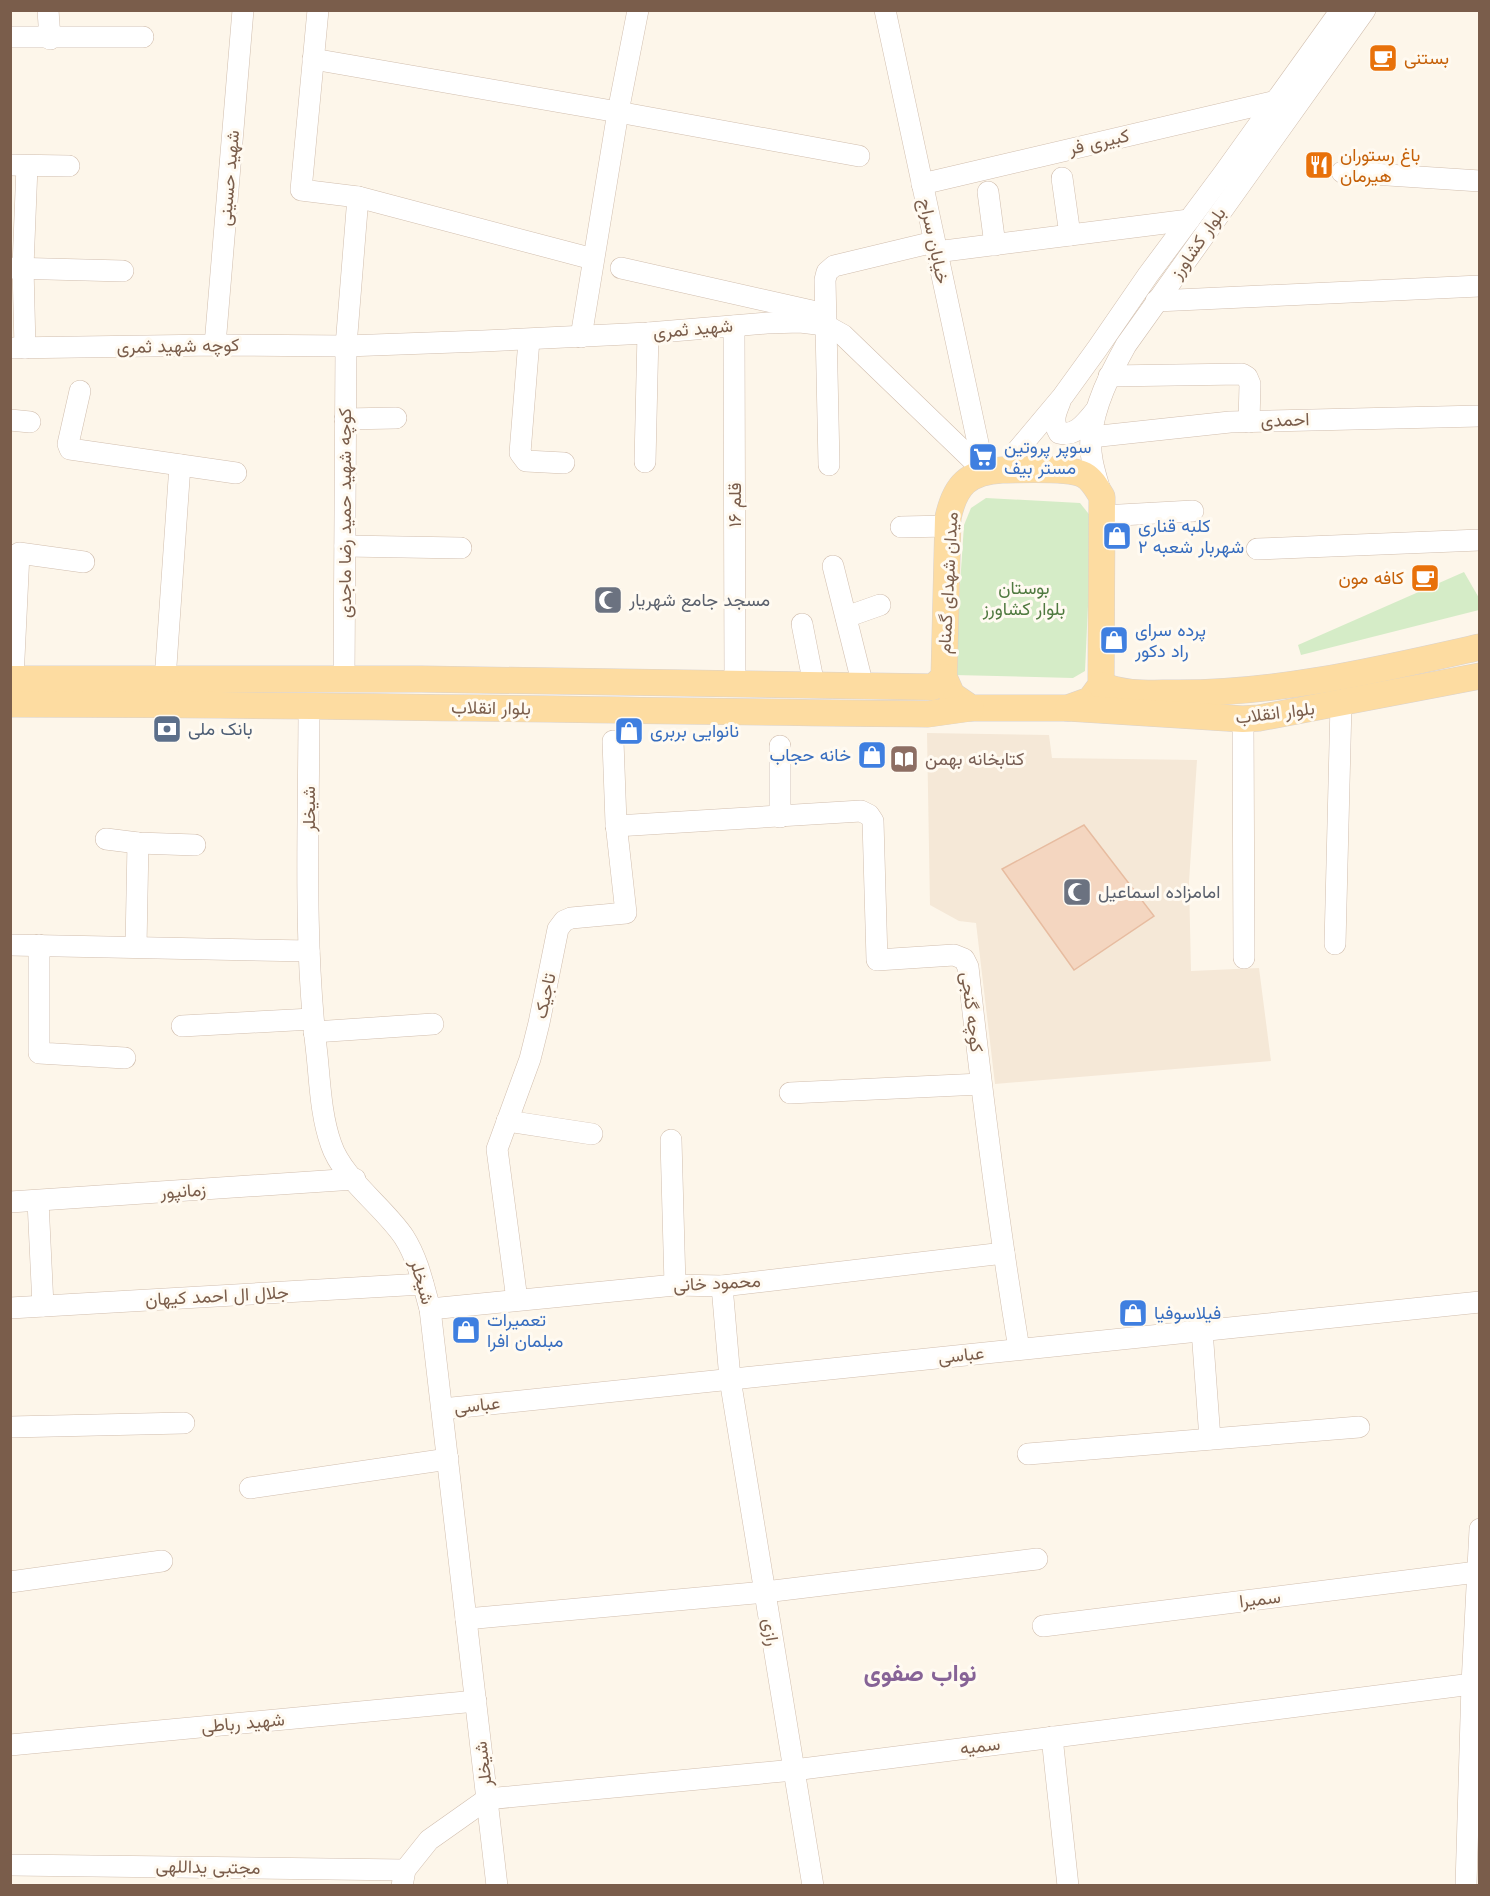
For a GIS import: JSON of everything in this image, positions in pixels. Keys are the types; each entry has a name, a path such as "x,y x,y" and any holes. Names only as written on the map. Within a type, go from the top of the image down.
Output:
{"main road":[{"path":"971,708 1068,708 1090,700 1101,685 1102,507 1093,482 1083,474 1069,471 1001,465"},
{"name":"میدان شهدای گمنام","path":"971,708 952,695 944,676 948,526 952,500 960,487 969,479 1001,465"},
{"name":"بلوار انقلاب","path":"1101,685 1115,691 1150,693 1209,694 1266,689 1380,669 1479,647"},
{"name":"بلوار انقلاب","path":"11,687 165,680 555,681 933,687 944,676"},
{"name":"بلوار انقلاب","path":"1068,708 1243,719 1341,704 1479,676"},
{"path":"555,681 556,709"},
{"name":"بلوار انقلاب","path":"11,687 309,705 928,714 971,708"}],"street":[{"path":"48,10 50,39"},
{"name":"شهید حسینی","path":"215,345 243,10"},
{"path":"318,10 301,190 358,197 593,259"},
{"path":"581,337 618,112 638,10"},
{"name":"خیابان سراج","path":"885,10 935,247 1001,465"},
{"name":"بلوار کشاورز","path":"1001,465 1063,396 1341,10"},
{"name":"بلوار کشاورز","path":"1102,507 1094,469 1091,437 1096,410 1109,376 1126,345 1156,302 1365,10"},
{"path":"10,38 143,37"},
{"path":"313,59 859,156"},
{"name":"کبیری فر","path":"922,184 1276,101"},
{"path":"18,348 19,166 69,166"},
{"path":"1342,172 1479,181"},
{"path":"1062,178 1070,235"},
{"path":"988,192 995,245"},
{"name":"کوچه شهید حمید رضا ماجدی","path":"344,680 345,346 358,197"},
{"path":"829,465 825,280 827,272 834,266 935,247 995,245 1189,220"},
{"path":"17,267 123,271"},
{"path":"621,268 812,311 825,325"},
{"path":"1156,302 1479,286"},
{"name":"شهید ثمری","path":"345,346 529,340 800,322 825,325 843,335 1001,465"},
{"name":"قلم ۱۶","path":"735,326 735,684"},
{"path":"645,462 648,333"},
{"path":"529,340 519,453 526,461 564,463"},
{"name":"کوچه شهید ثمری","path":"18,348 345,346"},
{"path":"1109,376 1242,374 1247,377 1250,384 1249,422"},
{"path":"80,391 68,444 70,449 236,474"},
{"path":"1063,396 1054,418 1059,433 1067,435 1075,432 1096,410"},
{"name":"احمدی","path":"1091,437 1249,422 1479,416"},
{"path":"345,419 396,418"},
{"path":"165,680 180,465"},
{"path":"1102,507 1193,511"},
{"path":"901,527 948,526"},
{"path":"1257,549 1479,540"},
{"path":"345,546 461,549"},
{"path":"11,687 19,554 84,562"},
{"path":"833,566 863,686"},
{"path":"846,617 880,605"},
{"path":"802,624 814,685"},
{"path":"1335,944 1341,704"},
{"name":"شیخلر","path":"309,705 309,951 313,1026 323,1110 331,1146 343,1165 403,1235 416,1257 430,1309 498,1886"},
{"path":"1243,719 1244,957"},
{"name":"تاجیک","path":"517,1300 497,1149 534,1041 558,929 564,921 571,918 626,913 616,826 614,741"},
{"path":"780,746 780,817"},
{"name":"کوچه گنجی","path":"616,826 861,811 869,815 873,821 877,960 954,955 964,959 968,967 981,1084 1019,1349"},
{"path":"106,839 138,843 195,845"},
{"path":"136,946 138,843"},
{"path":"10,945 309,951"},
{"path":"39,945 39,1053 125,1058"},
{"path":"182,1026 433,1024"},
{"path":"790,1093 981,1084"},
{"path":"507,1122 592,1134"},
{"path":"672,1140 675,1285"},
{"name":"زمانپور","path":"10,1202 355,1179"},
{"path":"38,1201 43,1306"},
{"name":"محمود خانی","path":"430,1309 675,1285 722,1286 1004,1253"},
{"name":"جلال ال احمد کیهان","path":"10,1308 423,1284"},
{"name":"رازی","path":"722,1286 730,1379 813,1886"},
{"name":"عباسی","path":"442,1409 1479,1302"},
{"path":"1202,1330 1210,1439"},
{"path":"10,1427 184,1423"},
{"path":"1028,1454 1359,1427"},
{"path":"250,1488 448,1459"},
{"path":"1466,1886 1479,1529"},
{"path":"466,1619 765,1592 1037,1559"},
{"path":"10,1582 162,1561"},
{"name":"سمیرا","path":"1043,1626 1477,1572"},
{"name":"سمیه","path":"488,1799 794,1770 1472,1684"},
{"name":"شهید رباطی","path":"10,1745 476,1701"},
{"path":"1052,1737 1068,1886"},
{"path":"404,1878 429,1840 488,1799"},
{"name":"مجتبی یداللهی","path":"10,1865 404,1878"}],"shaded area":[{"path":"927,733 1049,735 1052,758 1197,760 1189,882 1191,971 1259,968 1271,1061 995,1084 976,923 959,921 930,905"}],"green space":[{"name":"بوستان بلوار کشاورز","path":"986,498 1080,503 1092,518 1085,671 1073,678 954,675 964,525 971,508"},
{"path":"1464,572 1479,598 1479,610 1301,655 1298,645"}],"building":[{"name":"امامزاده اسماعیل","path":"1084,825 1154,916 1074,970 1002,869"}],"place":[{"name":"بستنی","path":"1383,58"},
{"name":"باغ رستوران هیرمان","path":"1319,165"},
{"name":"سوپر پروتین مستر بیف","path":"983,457"},
{"name":"کلبه قناری شهربار شعبه ۲","path":"1117,536"},
{"name":"کافه مون","path":"1425,578"},
{"name":"مسجد جامع شهریار","path":"608,600"},
{"name":"پرده سرای راد دکور","path":"1114,640"},
{"name":"بانک ملی","path":"167,729"},
{"name":"نانوایی بربری","path":"629,731"},
{"name":"خانه حجاب","path":"872,755"},
{"name":"کتابخانه بهمن","path":"904,759"},
{"name":"امامزاده اسماعیل","path":"1077,892"},
{"name":"فیلاسوفیا","path":"1133,1313"},
{"name":"تعمیرات مبلمان افرا","path":"466,1330"}],"district":[{"name":"نواب صفوی","path":"920,1673"}]}
